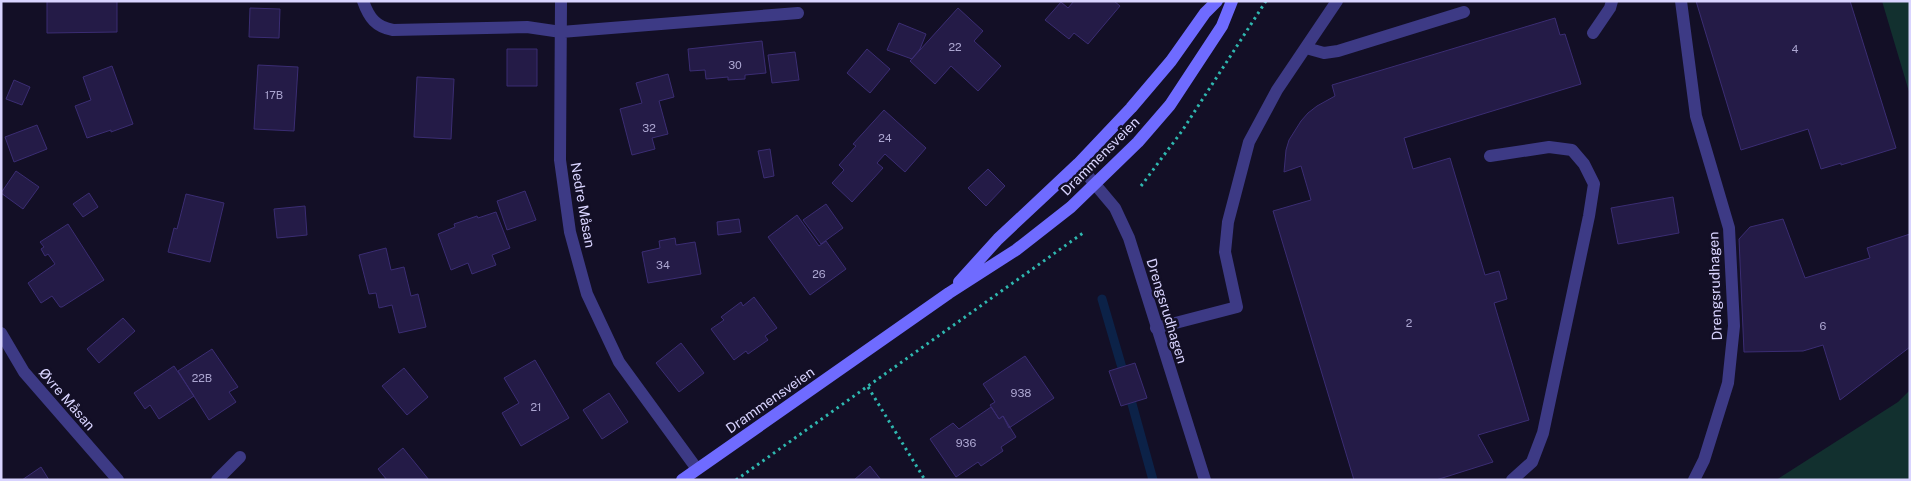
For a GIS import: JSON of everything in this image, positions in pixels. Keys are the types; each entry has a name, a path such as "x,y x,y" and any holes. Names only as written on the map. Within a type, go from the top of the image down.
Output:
{"main road":[{"name":"Drammensveien","path":"950,293 998,239 1078,164 1131,108 1171,61 1205,13 1217,1"},
{"name":"Drammensveien","path":"682,480 950,293 1016,250 1071,207 1138,142 1170,104 1222,26 1232,1"}],"street":[{"path":"363,1 366,11 376,23 382,28 393,30 527,27 561,32 798,13"},
{"name":"Nedre Måsan","path":"561,1 560,160 570,232 587,294 619,362 697,469"},
{"path":"1156,328 1237,307 1225,252 1228,222 1249,142 1277,90 1337,1"},
{"path":"1593,33 1610,8 1612,1"},
{"name":"Drengsrudhagen","path":"1681,1 1696,116 1729,228 1734,326 1728,383 1704,460 1694,480"},
{"path":"1306,48 1324,53 1338,51 1464,12"},
{"path":"1490,156 1549,147 1572,150 1584,164 1594,184 1589,216 1543,433 1532,462 1512,480"},
{"name":"Drengsrudhagen","path":"1078,164 1096,183 1115,208 1129,238 1205,480"},
{"name":"Øvre Måsan","path":"1,333 24,372 118,480"},
{"path":"217,480 240,457"}],"path":[{"path":"1141,186 1182,131 1266,1"},
{"path":"736,480 1083,233"},
{"path":"868,387 925,480"}],"green space":[{"path":"1882,1 1910,1 1910,95"},
{"path":"1910,390 1910,480 1776,480 1898,402"}],"building":[{"path":"47,1 117,1 117,32 47,33"},
{"path":"1074,1 1114,1 1120,6 1088,44 1074,33 1069,39 1045,20 1061,2 1068,8"},
{"path":"1696,1 1850,1 1896,148 1841,165 1841,163 1821,169 1808,129 1741,150"},
{"path":"250,8 280,9 279,38 249,37"},
{"path":"958,8 983,31 974,41 1001,66 978,91 951,66 935,84 910,61"},
{"path":"1555,18 1560,35 1565,34 1581,84 1404,138 1413,169 1450,158 1485,275 1499,271 1507,299 1494,303 1529,420 1478,435 1493,462 1436,480 1354,480 1273,211 1311,200 1301,166 1284,172 1289,140 1308,113 1335,96 1332,85"},
{"path":"899,23 926,34 920,49 912,59 887,50"},
{"path":"762,41 766,73 745,75 745,79 728,80 728,77 706,79 705,70 690,71 688,49"},
{"path":"507,49 537,49 537,86 507,86"},
{"path":"867,49 890,69 870,93 847,73"},
{"path":"795,52 799,80 772,83 768,55"},
{"path":"258,65 298,67 294,131 254,129"},
{"path":"112,66 133,124 87,138 75,106 91,100 83,77"},
{"path":"668,74 674,97 659,101 668,134 652,138 655,149 632,155 620,109 642,103 636,83"},
{"path":"417,77 454,79 451,139 414,137"},
{"path":"14,80 30,87 22,105 6,99"},
{"path":"884,110 926,148 905,172 885,154 877,163 883,168 852,202 832,183 844,170 839,165 856,146 853,144"},
{"path":"37,125 47,149 14,162 5,137"},
{"path":"770,149 774,176 764,178 758,151"},
{"path":"988,169 1005,186 986,206 968,188"},
{"path":"16,171 39,187 23,209 1,193"},
{"path":"525,191 536,220 507,230 497,201"},
{"path":"89,193 98,207 83,217 73,204"},
{"path":"186,194 224,203 210,262 168,252 174,228 177,229"},
{"path":"1673,197 1679,233 1618,244 1611,208"},
{"path":"826,204 843,228 821,244 803,220"},
{"path":"305,206 307,235 277,238 274,209"},
{"path":"496,212 510,248 492,255 496,265 472,274 468,263 451,270 438,234 455,227 454,224"},
{"path":"797,215 819,246 826,241 846,269 810,295 768,237"},
{"path":"739,219 741,232 718,235 717,222"},
{"path":"1783,219 1805,278 1870,258 1867,248 1910,234 1910,347 1840,400 1823,345 1803,351 1744,352 1739,239 1750,227"},
{"path":"68,224 104,280 62,307 52,296 41,303 28,283 55,264 48,254 45,256 41,249 44,247 40,242"},
{"path":"675,238 676,245 695,242 701,274 648,283 642,252 660,248 659,241"},
{"path":"386,248 391,270 404,267 411,296 418,294 426,327 399,333 392,305 379,308 376,293 369,294 359,255"},
{"path":"754,297 777,328 765,336 768,340 748,354 746,351 734,360 711,329 724,320 721,317 741,302 743,306"},
{"path":"123,318 135,331 99,363 87,349"},
{"path":"681,343 704,373 679,392 656,363"},
{"path":"212,349 238,387 229,392 236,402 209,420 178,371"},
{"path":"1025,356 1054,398 1009,428 1003,416 999,419 990,405 995,402 983,384"},
{"path":"535,360 569,418 521,446 502,413 519,403 504,378"},
{"path":"1135,363 1147,398 1121,406 1109,371"},
{"path":"174,366 194,396 159,419 150,405 145,409 134,393"},
{"path":"404,368 428,397 407,415 382,386"},
{"path":"609,393 628,422 602,439 583,410"},
{"path":"991,407 999,419 1003,416 1016,437 1001,447 1003,451 981,466 978,462 956,477 930,439 953,423 959,429"},
{"path":"403,448 429,480 387,480 378,469"},
{"path":"870,466 881,480 854,480"},
{"path":"41,467 49,480 22,480"}],"waterway":[{"path":"1102,299 1125,378"},
{"path":"1129,393 1153,480"}]}
